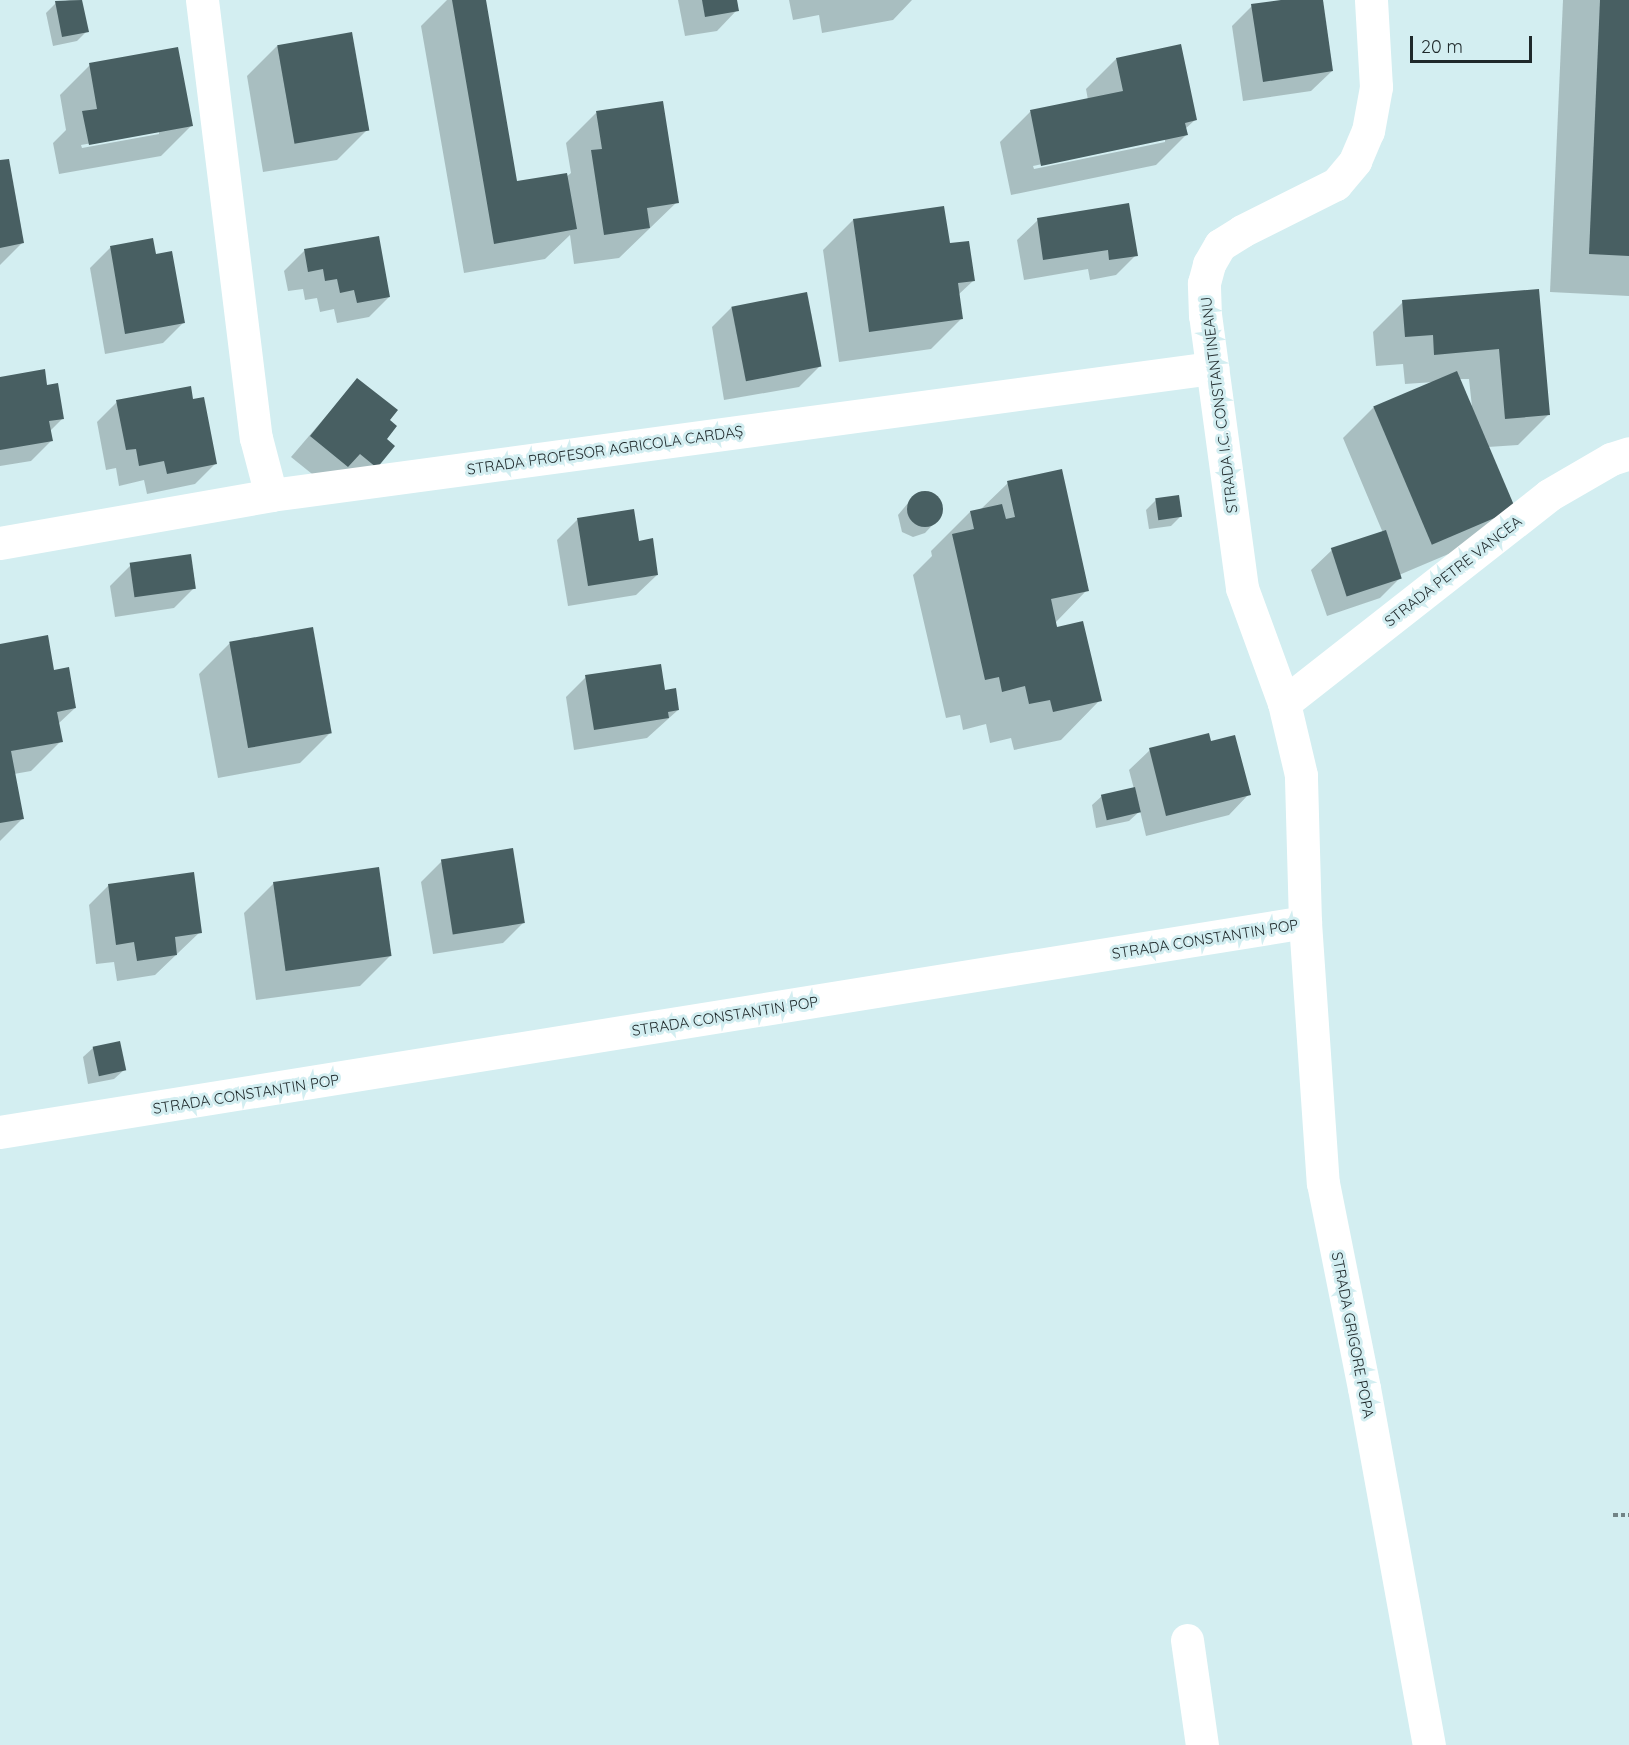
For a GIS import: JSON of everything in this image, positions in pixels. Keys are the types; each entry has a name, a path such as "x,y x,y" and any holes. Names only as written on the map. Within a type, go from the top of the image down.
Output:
{"street":[{"path":"202,0 256,438 271,495"},
{"name":"STRADA I.C. CONSTANTINEANU","path":"1301,775 1284,703 1242,588 1212,368 1204,283 1209,264 1220,245 1242,231 1336,184 1354,161 1368,131 1376,87 1371,0"},
{"name":"STRADA PROFESOR AGRICOLA CARDAȘ","path":"0,543 271,495 1212,368"},
{"name":"STRADA PETRE VANCEA","path":"1284,703 1549,495 1611,459 1629,453"},
{"name":"STRADA CONSTANTIN POP","path":"0,1132 1305,922 1301,775"},
{"name":"STRADA GRIGORE POPA","path":"1305,922 1323,1183 1364,1388 1429,1745"},
{"path":"1187,1640 1202,1745"}],"path":[{"path":"1613,1515 1629,1515"}],"building":[{"path":"82,0 89,32 62,37 55,1"},
{"path":"452,0 486,0 517,181 567,173 577,229 494,244"},
{"path":"702,0 737,0 739,11 705,17"},
{"path":"1281,0 1323,0 1333,71 1263,82 1251,4"},
{"path":"1600,0 1629,0 1629,256 1589,254"},
{"path":"352,32 369,130 295,144 277,45"},
{"path":"1181,44 1197,120 1185,123 1188,135 1041,166 1030,110 1123,91 1116,58"},
{"path":"178,47 193,126 89,145 82,111 97,109 89,63"},
{"path":"663,101 679,203 647,208 650,228 604,235 591,150 602,149 596,111"},
{"path":"9,159 24,243 0,248 0,160"},
{"path":"1129,203 1138,256 1109,260 1108,250 1043,260 1037,218"},
{"path":"944,206 950,243 969,241 975,281 958,283 963,319 869,332 853,219"},
{"path":"379,236 390,297 357,303 354,290 340,293 337,279 325,281 323,269 308,272 304,249"},
{"path":"153,238 156,254 172,251 185,323 125,334 110,246"},
{"path":"1539,289 1550,415 1505,419 1499,349 1434,355 1433,335 1405,337 1402,300"},
{"path":"807,292 822,367 746,381 731,307"},
{"path":"45,369 47,385 58,383 64,419 49,421 53,441 0,450 0,377"},
{"path":"1457,371 1516,509 1432,545 1373,407"},
{"path":"357,378 398,410 390,420 397,426 387,439 395,446 377,468 360,454 348,467 310,436"},
{"path":"191,386 193,399 204,397 217,464 167,474 164,461 139,466 136,449 126,450 116,400"},
{"path":"1062,469 1089,591 1051,599 1057,627 1083,621 1102,701 1053,712 1050,700 1029,704 1025,686 1002,692 999,677 985,680 952,534 974,529 970,511 1002,504 1006,519 1015,517 1007,481"},
{"path":"925,491 938,496 943,509 938,522 925,527 912,522 907,509 912,496"},
{"path":"1179,495 1182,517 1158,520 1155,498"},
{"path":"634,509 639,541 653,538 658,575 588,586 577,518"},
{"path":"1386,530 1402,579 1347,596 1331,548"},
{"path":"191,554 196,589 134,597 130,563"},
{"path":"313,627 332,733 248,748 229,642"},
{"path":"48,635 54,670 69,667 76,708 57,712 63,742 11,751 24,819 0,823 0,644"},
{"path":"661,664 665,690 676,688 679,710 668,712 669,718 594,730 585,675"},
{"path":"1209,733 1211,741 1235,735 1251,795 1166,816 1149,748"},
{"path":"1135,787 1141,812 1107,820 1101,795"},
{"path":"513,848 525,923 453,934 441,859"},
{"path":"379,867 392,956 286,971 273,882"},
{"path":"194,872 202,933 175,937 177,955 137,961 134,942 116,945 108,884"},
{"path":"120,1041 126,1070 99,1076 93,1047"}]}
